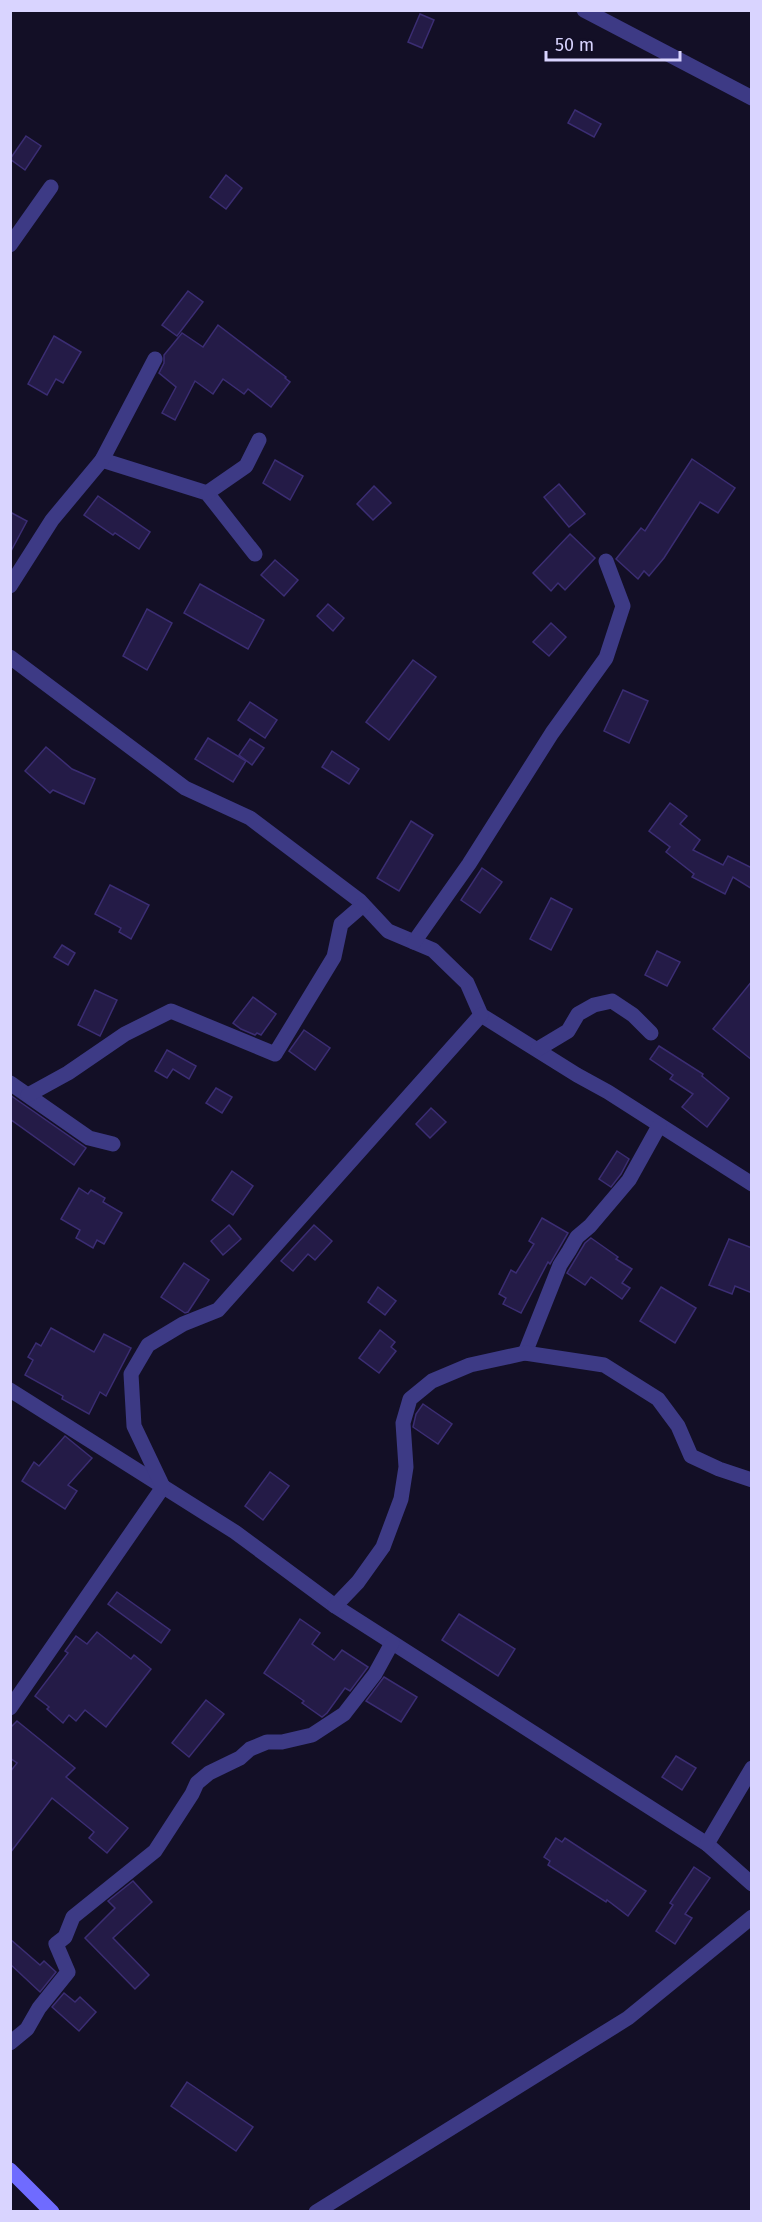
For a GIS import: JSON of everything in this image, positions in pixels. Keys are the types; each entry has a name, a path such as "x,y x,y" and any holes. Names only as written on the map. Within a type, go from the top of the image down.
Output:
{"main road":[{"path":"10,2170 52,2211"}],"street":[{"path":"584,10 752,98"},
{"path":"10,244 51,187"},
{"path":"10,586 52,520 102,460 155,359"},
{"path":"207,493 246,466 259,440"},
{"path":"102,460 207,493 255,554"},
{"path":"414,942 469,864 552,734 606,658 623,606 606,561"},
{"path":"10,657 185,789 250,818 363,906 388,931 433,950 467,983 481,1015 752,1184"},
{"path":"28,1095 68,1073 125,1034 171,1011 274,1054 334,957 341,924 363,906"},
{"path":"538,1049 568,1031 578,1014 594,1005 612,1001 633,1015 651,1033"},
{"path":"164,1487 134,1426 131,1374 148,1346 183,1324 218,1310 481,1015"},
{"path":"10,1083 89,1138 113,1144"},
{"path":"525,1353 560,1265 577,1237 590,1227 629,1180 659,1126"},
{"path":"335,1606 358,1582 383,1547 401,1499 406,1467 403,1423 410,1400 432,1381 470,1365 525,1353 604,1365 658,1399 678,1426 691,1456 719,1469 752,1479"},
{"path":"10,1390 235,1532 335,1606 707,1844 752,1884"},
{"path":"10,1708 164,1487"},
{"path":"10,2043 27,2029 39,2008 68,1972 56,1944 65,1937 73,1917 154,1851 197,1783 216,1769 240,1758 250,1749 267,1742 282,1742 312,1735 344,1714 375,1674 392,1643"},
{"path":"707,1844 752,1768"},
{"path":"316,2211 628,2018 752,1917"}],"building":[{"path":"420,14 434,20 422,48 408,42"},
{"path":"575,110 601,124 594,137 568,123"},
{"path":"26,136 41,146 25,170 10,159"},
{"path":"226,175 242,188 226,209 210,197"},
{"path":"188,291 203,302 177,336 162,325"},
{"path":"218,325 290,382 271,407 248,389 244,394 223,379 213,394 195,381 175,420 162,413 176,387 159,373 164,363 164,355 182,333 203,347"},
{"path":"54,336 81,352 63,383 56,379 47,395 28,384"},
{"path":"692,459 735,488 718,513 700,502 664,558 649,576 644,571 638,579 616,559 641,528 645,531"},
{"path":"275,460 303,476 290,500 263,483"},
{"path":"559,484 585,514 569,527 544,497"},
{"path":"374,486 391,503 373,520 357,504"},
{"path":"98,496 150,532 139,549 84,515"},
{"path":"10,512 27,521 10,553"},
{"path":"570,534 595,558 565,590 558,583 551,591 533,573"},
{"path":"275,560 298,580 284,596 261,575"},
{"path":"200,584 264,620 248,649 184,613"},
{"path":"328,604 344,618 333,631 317,616"},
{"path":"147,609 172,623 147,670 123,656"},
{"path":"551,623 566,637 549,656 533,642"},
{"path":"413,660 436,677 389,740 366,722"},
{"path":"623,690 648,701 629,743 604,731"},
{"path":"250,702 277,720 265,738 238,720"},
{"path":"208,738 246,761 233,782 195,759"},
{"path":"250,739 264,748 252,765 239,755"},
{"path":"46,747 72,769 95,779 84,804 53,790 50,793 25,771"},
{"path":"332,751 359,769 349,784 322,767"},
{"path":"670,803 687,816 680,824 700,840 693,850 723,865 728,856 752,868 752,889 733,877 725,894 692,877 694,874 666,852 670,847 649,831"},
{"path":"411,821 433,835 399,891 377,878"},
{"path":"482,868 502,882 480,913 461,900"},
{"path":"110,885 149,905 131,939 119,932 121,928 95,914"},
{"path":"551,898 572,909 551,950 530,939"},
{"path":"62,945 75,953 68,965 54,957"},
{"path":"657,951 680,962 667,986 645,975"},
{"path":"752,981 752,1060 713,1029"},
{"path":"95,990 117,1000 100,1036 78,1025"},
{"path":"253,997 276,1014 261,1035 241,1029 233,1023"},
{"path":"304,1030 330,1048 315,1070 289,1051"},
{"path":"659,1046 703,1074 702,1076 729,1098 707,1127 682,1107 693,1094 670,1079 673,1075 650,1059"},
{"path":"167,1050 196,1066 189,1079 173,1069 167,1078 155,1071"},
{"path":"216,1088 232,1097 222,1113 206,1103"},
{"path":"10,1095 86,1148 74,1165 10,1119"},
{"path":"431,1108 446,1122 430,1138 416,1124"},
{"path":"617,1151 629,1159 611,1187 599,1179"},
{"path":"232,1171 253,1186 233,1215 212,1200"},
{"path":"79,1188 88,1194 91,1190 105,1198 103,1202 122,1213 104,1244 97,1240 93,1248 76,1238 80,1230 61,1219"},
{"path":"542,1218 568,1233 550,1264 548,1262 521,1313 503,1304 506,1298 499,1294 511,1270 516,1273 534,1244 529,1241"},
{"path":"229,1225 241,1239 223,1255 211,1241"},
{"path":"314,1225 332,1241 315,1260 308,1254 293,1271 281,1261"},
{"path":"591,1238 632,1269 622,1283 630,1288 622,1299 591,1277 585,1285 567,1273 585,1243"},
{"path":"729,1239 752,1248 752,1293 735,1286 732,1294 709,1285"},
{"path":"184,1263 209,1280 188,1312 185,1313 161,1297"},
{"path":"378,1287 396,1301 385,1315 368,1302"},
{"path":"661,1287 696,1308 675,1343 640,1321"},
{"path":"51,1328 94,1352 104,1334 131,1348 106,1396 100,1392 89,1414 62,1399 63,1396 25,1375 33,1360 28,1357 36,1343 41,1346"},
{"path":"380,1330 395,1342 391,1347 396,1351 379,1373 359,1358"},
{"path":"423,1404 452,1424 438,1444 413,1427 416,1414"},
{"path":"65,1436 92,1458 68,1485 77,1491 65,1509 22,1481 34,1462 39,1466"},
{"path":"270,1472 289,1486 263,1520 245,1506"},
{"path":"117,1592 170,1630 161,1643 108,1604"},
{"path":"459,1614 515,1649 498,1676 442,1640"},
{"path":"300,1619 320,1633 312,1644 334,1660 342,1650 368,1667 350,1691 345,1688 322,1717 302,1703 304,1701 264,1673"},
{"path":"97,1632 131,1659 134,1655 151,1669 106,1727 85,1710 76,1721 69,1715 63,1723 35,1696 68,1653 65,1651 76,1636 87,1644"},
{"path":"384,1677 417,1697 401,1722 366,1701"},
{"path":"206,1700 224,1714 189,1757 172,1743"},
{"path":"17,1721 75,1768 66,1777 128,1828 107,1853 89,1838 94,1832 52,1798 10,1853 10,1772 17,1763 10,1758 10,1728"},
{"path":"676,1756 696,1768 682,1790 662,1777"},
{"path":"556,1838 562,1842 565,1838 646,1891 628,1916 607,1900 606,1902 548,1865 550,1861 544,1857"},
{"path":"694,1867 710,1878 685,1914 692,1918 675,1944 656,1931 673,1905 670,1903"},
{"path":"133,1881 152,1902 113,1938 149,1975 135,1989 85,1938 115,1908 108,1901"},
{"path":"10,1939 40,1965 44,1961 56,1972 40,1992 10,1964"},
{"path":"64,1993 75,2002 80,1997 96,2012 79,2031 52,2007"},
{"path":"187,2082 253,2127 236,2151 171,2106"}]}
